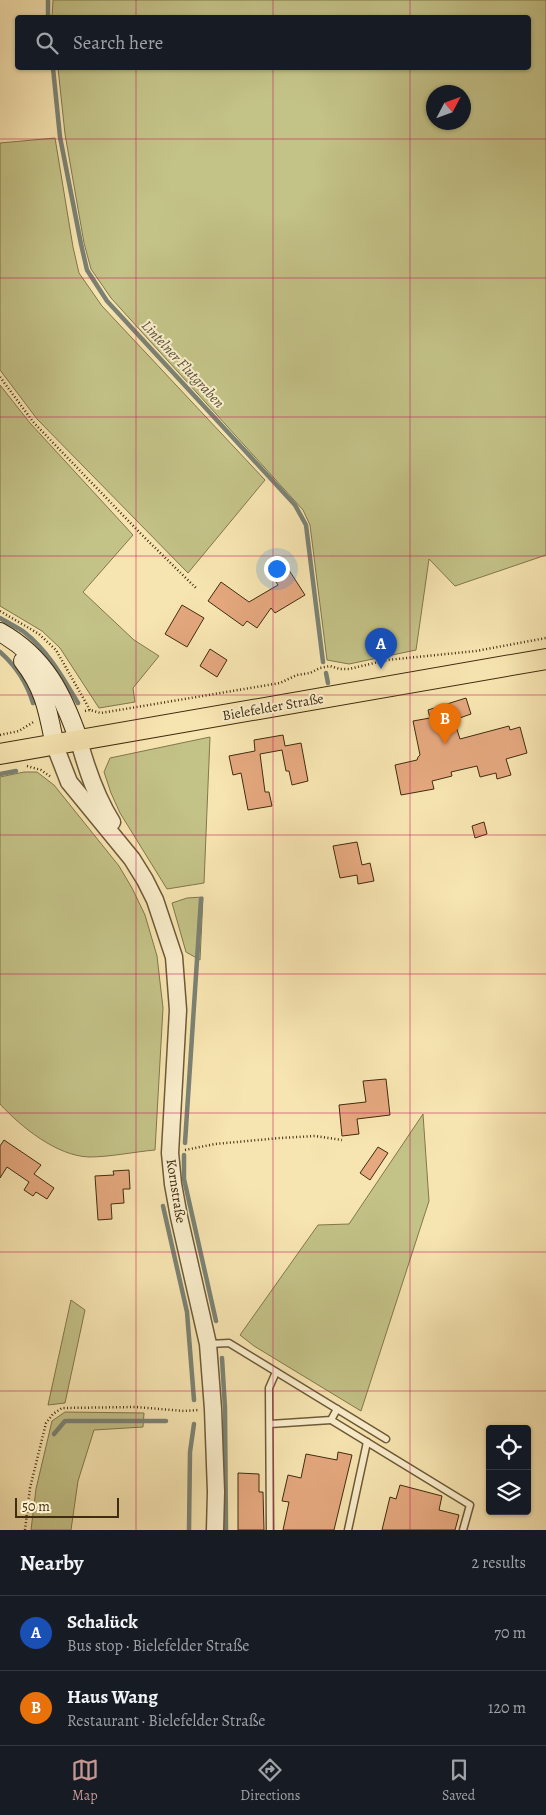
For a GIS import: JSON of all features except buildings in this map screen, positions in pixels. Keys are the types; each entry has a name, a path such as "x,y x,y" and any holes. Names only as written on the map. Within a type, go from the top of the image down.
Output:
{"main road":[{"path":"0,632 18,642 42,666 60,694 79,741"},
{"path":"0,638 13,647 33,674 46,700 55,746"},
{"name":"Bielefelder Straße","path":"0,754 55,746 546,659"}],"street":[{"name":"Kornstraße","path":"79,741 89,776 104,810 125,843 152,901 174,957 178,1010 170,1153 179,1217 208,1344 213,1409 216,1492 215,1530"},
{"name":"Kornstraße","path":"55,746 70,782 132,859"}],"lane":[{"path":"208,1344 229,1343 386,1439"},
{"path":"270,1530 269,1388 276,1372"},
{"path":"331,1420 337,1409"},
{"path":"270,1424 331,1420 470,1505 463,1530"},
{"path":"348,1530 367,1442"}],"path":[{"path":"0,377 34,423 196,588"},
{"path":"90,710 101,713 280,683 297,675 330,666 349,669 387,660 476,651 546,638"},
{"path":"0,735 19,731 27,767 41,770 53,779"},
{"path":"170,1153 215,1144 280,1138 315,1136 342,1140"},
{"path":"25,1530 30,1488 46,1423 52,1414 62,1408 136,1407 184,1411 213,1409"}],"shaded area":[{"path":"53,0 546,0 546,555 455,586 429,559 416,650 349,664 327,660 310,525 303,510 111,298 91,269 84,243 65,134 58,70 531,70 531,15 52,15"},
{"path":"55,138 79,273 102,306 265,480 188,573 37,419 0,370 0,143"},
{"path":"0,385 30,423 133,535 83,592 134,640 159,656 133,688 135,702 99,708 60,648 42,631 0,606"},
{"path":"210,737 204,883 167,889 120,813 104,772 110,758"},
{"path":"24,772 37,772 54,785 119,866 145,915 157,956 163,1008 155,1150 97,1157 65,1152 29,1131 0,1104 0,777"},
{"path":"203,897 200,960 186,952 172,903 187,898"},
{"path":"423,1114 429,1201 361,1411 254,1346 240,1335 318,1225 349,1224"},
{"path":"71,1300 85,1310 65,1403 48,1405"},
{"path":"65,1412 144,1413 143,1427 94,1430 78,1481 71,1530 31,1530 36,1489 52,1421"}],"waterway":[{"name":"Lintelner Flutgraben","path":"48,0 48,15"},
{"name":"Lintelner Flutgraben","path":"53,70 60,137 87,270 107,301 295,505 306,525 323,662"},
{"path":"0,618 33,639 54,664 78,703"},
{"path":"0,652 20,675 33,703"},
{"name":"Lintelner Flutgraben","path":"326,673 328,683"},
{"path":"0,774 16,771"},
{"path":"185,1143 201,899"},
{"path":"184,1155 184,1179 216,1321"},
{"path":"163,1206 187,1312 194,1400"},
{"path":"222,1358 225,1408 226,1530"},
{"path":"54,1434 65,1421 166,1421"},
{"path":"189,1530 190,1452 194,1424"}],"place":[{"name":"Schalück","path":"381,669"},
{"name":"Haus Wang","path":"445,744"}]}
